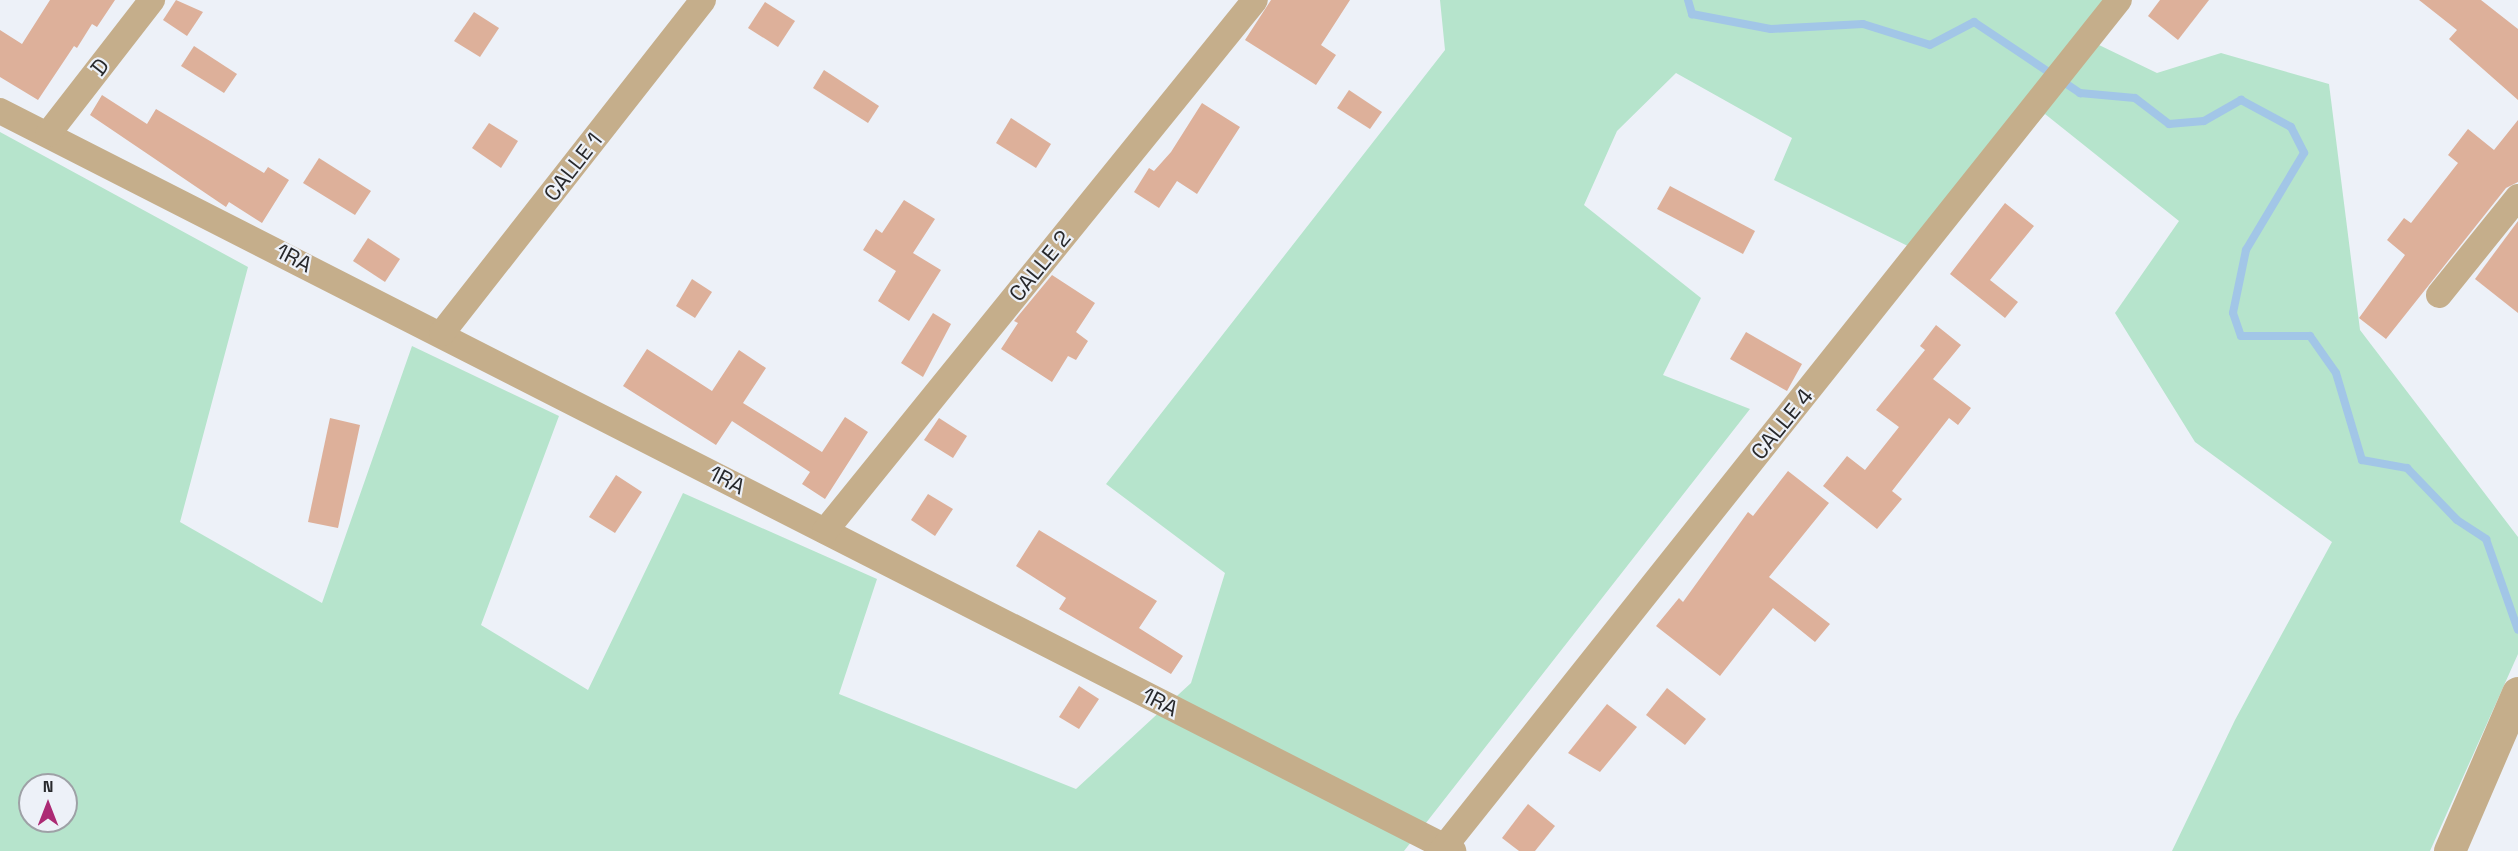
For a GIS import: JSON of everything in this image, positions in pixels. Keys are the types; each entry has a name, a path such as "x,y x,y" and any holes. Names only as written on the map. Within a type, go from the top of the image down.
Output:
{"street":[{"name":"D","path":"48,134 152,0"},
{"name":"CALLE 1","path":"442,333 703,0"},
{"name":"CALLE 2","path":"825,531 1255,0"},
{"name":"CALLE 4","path":"1446,850 2119,0"},
{"name":"1RA","path":"0,111 442,333 1446,850"},
{"path":"2439,295 2518,197"},
{"path":"2450,851 2518,693"}],"green space":[{"path":"1440,0 2124,0 2099,45 2157,73 2221,53 2329,84 2360,330 2518,537 2518,654 2430,851 2172,851 2235,720 2332,542 2195,442 2115,313 2179,221 2045,114 1922,253 1774,180 1792,138 1676,73 1617,131 1584,205 1701,298 1663,375 1750,409 1404,851 0,851 0,132 248,267 180,522 322,603 412,346 559,416 481,625 588,690 683,493 877,579 839,694 1076,789 1191,683 1225,573 1106,484 1445,50"}],"building":[{"path":"50,0 115,0 97,27 92,24 77,48 74,46 38,100 0,77 0,30 22,44"},
{"path":"176,0 203,12 187,36 163,20"},
{"path":"1271,0 1350,0 1321,45 1336,55 1316,85 1245,40"},
{"path":"2160,0 2209,0 2178,40 2148,16"},
{"path":"2419,0 2481,0 2518,29 2518,100 2449,39 2457,30"},
{"path":"765,2 795,21 778,47 748,28"},
{"path":"474,12 499,28 480,57 454,41"},
{"path":"194,46 237,74 224,93 181,66"},
{"path":"824,70 879,106 868,123 813,88"},
{"path":"1349,90 1382,112 1370,129 1337,108"},
{"path":"102,95 147,124 156,109 264,173 268,167 289,180 262,223 229,202 226,207 90,115"},
{"path":"1202,103 1240,127 1197,194 1177,181 1159,208 1134,192 1149,168 1154,171 1171,152"},
{"path":"1011,118 1051,144 1036,168 996,143"},
{"path":"2518,120 2518,182 2506,188 2386,339 2359,318 2405,255 2387,240 2404,218 2411,223 2458,163 2448,155 2468,129 2494,150"},
{"path":"489,123 518,141 501,168 472,148"},
{"path":"319,158 371,191 355,215 303,183"},
{"path":"1670,186 1755,231 1743,254 1657,209"},
{"path":"904,200 935,219 913,253 941,270 909,321 878,301 896,271 863,250 876,229 882,233"},
{"path":"2005,203 2034,226 1990,280 2018,302 2005,318 1950,274"},
{"path":"2518,221 2518,313 2475,279"},
{"path":"368,238 400,259 385,282 353,261"},
{"path":"1052,275 1095,303 1076,332 1088,341 1076,360 1068,356 1052,382 1001,349 1018,323 1014,321"},
{"path":"692,279 712,292 695,318 676,306"},
{"path":"933,313 951,324 923,377 901,363"},
{"path":"1936,325 1961,345 1933,379 1971,408 1958,425 1949,418 1892,491 1902,499 1877,529 1823,486 1847,456 1865,470 1899,427 1876,410 1925,350 1920,346"},
{"path":"1746,332 1802,364 1787,391 1730,359"},
{"path":"647,349 712,391 739,350 766,368 743,403 822,452 845,417 868,432 825,499 802,484 810,472 732,421 716,445 623,386"},
{"path":"330,418 360,425 338,528 308,522"},
{"path":"939,418 967,436 953,458 924,440"},
{"path":"1788,471 1829,503 1769,577 1830,624 1815,642 1773,608 1720,676 1656,626 1679,598 1683,602 1748,512 1753,516"},
{"path":"616,475 642,492 615,533 589,517"},
{"path":"928,494 953,509 935,536 911,520"},
{"path":"1039,530 1157,601 1139,628 1183,656 1171,674 1059,609 1066,598 1016,566"},
{"path":"1079,686 1099,699 1079,729 1059,717"},
{"path":"1667,688 1706,719 1685,745 1646,715"},
{"path":"1607,704 1637,727 1600,772 1568,753"},
{"path":"1528,804 1555,826 1535,851 1519,851 1502,838"}],"waterway":[{"path":"1688,0 1692,14 1771,29 1863,24 1930,45 1974,22 2080,93 2135,98 2169,124 2204,121 2241,100 2291,127 2304,153 2246,250 2233,313 2241,336 2310,336 2336,373 2362,460 2407,468 2457,520 2486,539 2518,630"}]}
